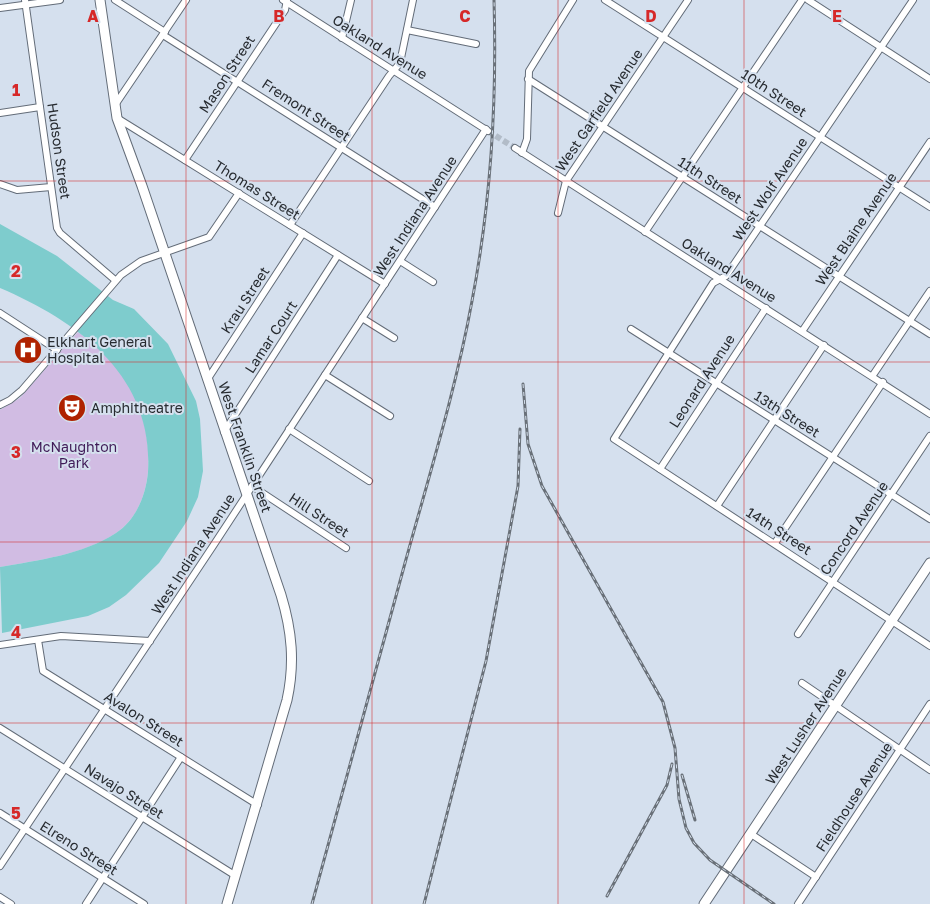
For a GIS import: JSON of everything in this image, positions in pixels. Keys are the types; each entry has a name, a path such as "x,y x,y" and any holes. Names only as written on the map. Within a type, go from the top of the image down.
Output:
{"main road":[{"name":"West Franklin Street","path":"100,0 117,118 287,614 292,650 291,680 287,700 258,805 227,904"},
{"name":"West Lusher Avenue","path":"704,904 930,563"}],"street":[{"path":"0,8 25,2 60,0"},
{"name":"Fremont Street","path":"115,0 237,81 435,207"},
{"path":"115,106 186,0"},
{"path":"342,38 351,0"},
{"path":"290,225 400,63 413,0"},
{"path":"522,153 527,139 528,78 533,62 573,0"},
{"name":"10th Street","path":"605,0 930,207"},
{"name":"West Garfield Avenue","path":"558,213 566,181 688,0"},
{"path":"645,232 802,0"},
{"path":"808,0 930,79"},
{"name":"West Wolf Avenue","path":"614,439 713,283 726,276 913,0"},
{"name":"Oakland Avenue","path":"285,1 487,130"},
{"name":"Mason Street","path":"185,160 285,10 285,1"},
{"name":"Hudson Street","path":"25,2 51,187 60,233 113,283"},
{"path":"407,30 476,44"},
{"name":"11th Street","path":"528,78 759,227 930,334"},
{"path":"0,113 40,107"},
{"name":"Thomas Street","path":"117,118 385,284"},
{"name":"West Indiana Avenue","path":"0,866 487,130"},
{"name":"West Blaine Avenue","path":"803,330 930,142"},
{"name":"Oakland Avenue","path":"515,148 720,280 803,330 930,414"},
{"path":"0,184 17,190 51,187"},
{"path":"0,405 10,400 22,390 113,283 134,264 209,237 239,194"},
{"name":"Krau Street","path":"208,380 302,233"},
{"name":"Lamar Court","path":"224,432 338,255"},
{"path":"400,261 433,282"},
{"path":"873,375 930,290"},
{"name":"Leonard Avenue","path":"660,469 766,308"},
{"path":"0,313 57,350"},
{"path":"362,318 394,338"},
{"name":"13th Street","path":"632,329 930,519"},
{"path":"717,506 824,345"},
{"path":"325,375 390,416"},
{"path":"775,544 883,382"},
{"path":"289,429 368,481"},
{"name":"Concord Avenue","path":"798,634 930,436"},
{"name":"14th Street","path":"614,439 930,646"},
{"name":"Hill Street","path":"252,486 346,548"},
{"path":"0,645 61,636 150,641"},
{"name":"Avalon Street","path":"38,640 43,671 258,805"},
{"path":"802,683 930,770"},
{"name":"Fieldhouse Avenue","path":"798,904 930,704"},
{"name":"Navajo Street","path":"0,728 236,876"},
{"path":"86,904 141,816 181,757"},
{"name":"Elreno Street","path":"0,813 144,904"},
{"path":"751,834 816,877"},
{"path":"0,897 11,904"}],"green space":[{"name":"McNaughton Park","path":"78,332 103,353 124,377 134,394 142,414 147,436 148,458 147,480 141,501 131,519 116,533 89,547 60,556 0,567 0,410 20,398"}],"shaded area":[{"path":"0,224 57,256 113,300 134,309 168,344 196,401 200,419 203,471 198,497 187,521 159,563 126,595 109,607 88,616 2,633 0,567 75,552 116,533 129,521 139,506 148,472 147,438 139,408 125,381 106,357 83,336 57,318 0,288"}],"tunnel":[{"path":"488,131 515,148"}],"railway":[{"path":"312,904 442,432 466,334 479,264 488,189 493,114 494,0"},
{"path":"523,384 528,444 542,486 663,702 675,748 679,799 686,828 694,843 710,860 774,904"},
{"path":"424,904 486,661 518,486 520,429"},
{"path":"607,896 667,785 672,764"},
{"path":"682,775 695,820"}],"place":[{"name":"Elkhart General Hospital","path":"28,350"},
{"name":"Amphitheatre","path":"72,408"}]}
